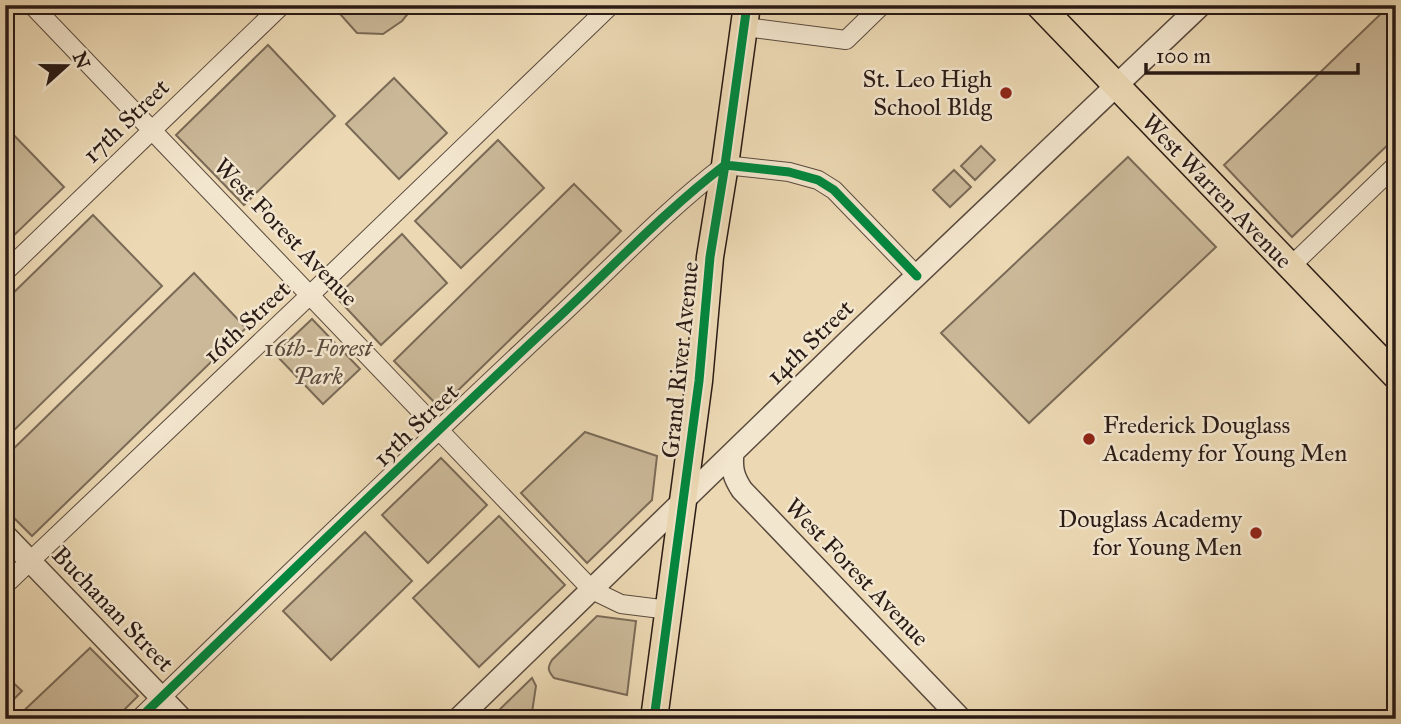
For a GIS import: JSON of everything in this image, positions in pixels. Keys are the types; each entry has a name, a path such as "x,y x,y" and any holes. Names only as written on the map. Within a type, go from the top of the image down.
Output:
{"main road":[{"name":"West Warren Avenue","path":"1039,5 1396,376"},
{"name":"Grand River Avenue","path":"654,719 699,381 710,257 746,16"}],"street":[{"name":"West Forest Avenue","path":"32,5 592,590 621,604 669,610"},
{"name":"17th Street","path":"5,272 282,5"},
{"name":"16th Street","path":"5,585 611,5"},
{"path":"746,16 846,40 882,5"},
{"name":"14th Street","path":"458,719 1201,5"},
{"path":"725,165 789,172 818,180 834,190 917,276"},
{"name":"15th Street","path":"139,719 665,215 725,165"},
{"path":"1290,267 1396,165"},
{"name":"West Forest Avenue","path":"733,453 731,466 742,491 961,719"},
{"name":"Buchanan Street","path":"5,535 182,719"}],"green space":[{"path":"332,5 415,5 402,21 383,34 357,33"},
{"path":"1390,5 1396,7 1396,137 1292,237 1224,165"},
{"path":"268,45 335,116 244,205 176,135"},
{"path":"394,78 447,133 399,179 346,124"},
{"path":"5,126 64,187 5,244"},
{"path":"498,140 544,188 461,268 415,221"},
{"path":"981,146 995,160 975,180 961,166"},
{"path":"1128,157 1216,247 1029,423 941,333"},
{"path":"954,170 971,187 950,207 933,190"},
{"path":"574,184 621,231 440,408 394,361"},
{"path":"93,215 162,286 5,439 5,301"},
{"path":"402,234 447,283 381,345 336,297"},
{"path":"194,273 246,328 32,536 5,509 5,457"},
{"name":"16th-Forest Park","path":"312,319 360,369 323,404 275,354"},
{"path":"585,432 657,456 652,500 587,563 521,493"},
{"path":"441,458 487,505 428,563 382,515"},
{"path":"499,516 565,585 479,667 413,598"},
{"path":"365,532 412,581 331,660 283,611"},
{"path":"597,616 636,621 627,695 554,678 549,671 552,660"},
{"path":"90,648 138,696 115,719 15,719"},
{"path":"5,675 22,691 5,708"},
{"path":"532,678 536,686 531,719 490,719"}],"cycle path":[{"path":"654,719 699,381 710,257 747,5"},
{"path":"725,165 789,172 818,180 834,190 917,276"},
{"path":"139,719 636,243 725,165"}],"place":[{"name":"St. Leo High School Bldg","path":"1006,93"},
{"name":"Frederick Douglass Academy for Young Men","path":"1089,439"},
{"name":"Douglass Academy for Young Men","path":"1256,533"}]}
